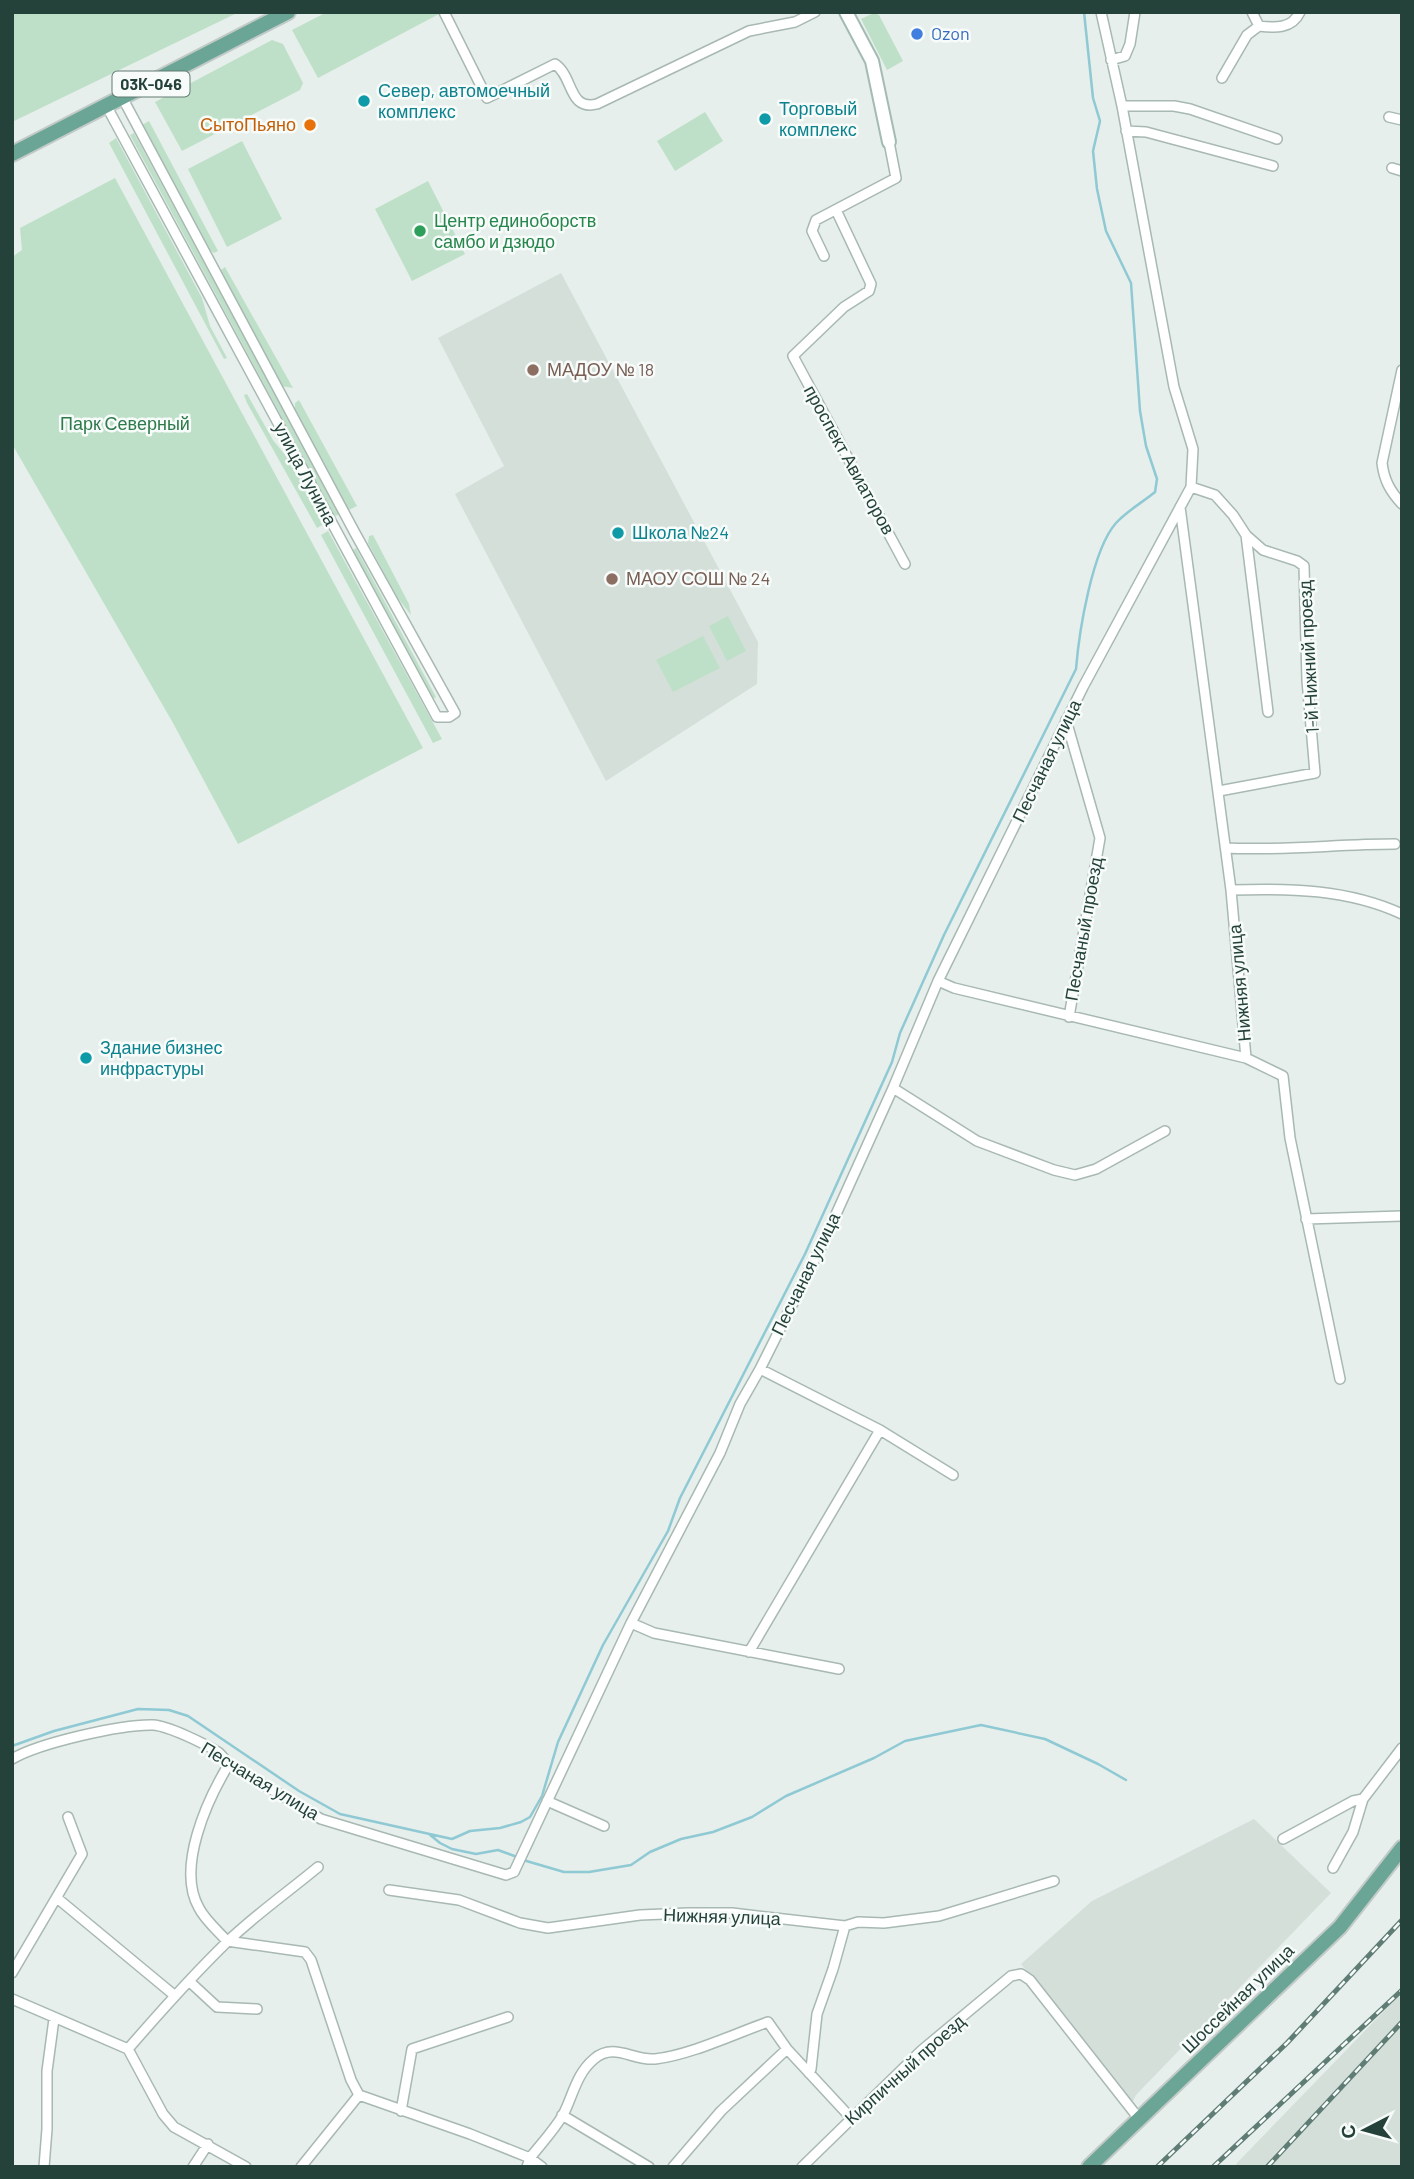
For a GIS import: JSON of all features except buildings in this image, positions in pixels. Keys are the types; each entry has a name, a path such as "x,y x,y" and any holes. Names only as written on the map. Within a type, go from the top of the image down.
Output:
{"main road":[{"name":"03К-046","path":"12,154 288,12"},
{"name":"Шоссейная улица","path":"1089,2167 1340,1927 1402,1848"}],"street":[{"path":"444,12 486,97 555,64 561,68 579,103 587,107 749,31 795,22 815,12"},
{"path":"824,256 812,231 816,220 896,178 872,61 846,12"},
{"name":"Песчаная улица","path":"12,1759 26,1751 110,1730 154,1725 164,1727 220,1754 229,1765 321,1819 506,1875 514,1872 631,1623 720,1453 740,1404 823,1243 938,981 1066,720 1191,487 1193,449 1174,387 1122,106 1101,12"},
{"path":"1111,60 1125,56 1130,44 1135,12"},
{"path":"1252,12 1259,26"},
{"path":"1222,78 1247,35 1259,26 1280,29 1297,19 1300,12"},
{"name":"улица Лунина","path":"107,107 341,540 355,533 123,99"},
{"path":"1122,106 1174,106 1277,139"},
{"path":"1389,117 1402,120"},
{"path":"1126,131 1146,132 1273,166"},
{"name":"проспект Авиаторов","path":"836,210 871,284 869,291 844,307 793,356 905,564"},
{"path":"1402,370 1399,401 1382,463 1383,477 1392,494 1402,504"},
{"path":"1191,487 1215,495 1233,515 1245,535 1268,712"},
{"name":"Нижняя улица","path":"1180,506 1226,848 1247,1058 1283,1076 1290,1138 1340,1379"},
{"path":"341,540 436,716 449,717 454,713 355,533"},
{"name":"1-й Нижний проезд","path":"1219,791 1315,773 1307,680 1304,566 1297,561 1263,550 1245,535"},
{"name":"Песчаный проезд","path":"1066,720 1100,838 1069,1017"},
{"path":"1226,848 1267,850 1340,844 1395,844"},
{"path":"1231,890 1286,888 1348,895 1383,905 1402,914"},
{"name":"Песчаный проезд","path":"938,981 954,988 1069,1017 1247,1058"},
{"path":"892,1088 977,1141 1054,1170 1075,1175 1096,1168 1166,1131"},
{"path":"1306,1219 1402,1216"},
{"path":"760,1369 880,1430 953,1475"},
{"path":"750,1652 880,1430"},
{"path":"631,1623 654,1633 839,1669"},
{"path":"1333,1868 1353,1832 1363,1799 1402,1748"},
{"path":"229,1765 210,1795 191,1858 191,1877 198,1908 227,1941 305,1952 311,1960 351,2080 359,2095 470,2134 542,2167"},
{"path":"1283,1839 1353,1801 1363,1799"},
{"path":"547,1801 604,1826"},
{"path":"12,1973 82,1854 68,1816"},
{"path":"128,2049 174,1995 190,1982 227,1941 318,1867"},
{"name":"Нижняя улица","path":"389,1890 459,1900 520,1923 548,1928 640,1915 688,1913 732,1913 845,1926 858,1922 884,1923 939,1916 1055,1881"},
{"path":"57,1898 174,1995"},
{"path":"809,2073 817,2014 845,1926"},
{"name":"Кирпичный проезд","path":"802,2167 922,2050 1011,1976 1021,1974 1030,1980 1140,2120"},
{"path":"190,1982 218,2007 257,2009"},
{"path":"12,1999 128,2049 163,2113 174,2127 246,2167"},
{"path":"401,2111 412,2049 508,2017"},
{"path":"44,2167 47,2071 54,2018"},
{"path":"529,2163 562,2115 577,2079 593,2059 607,2052 620,2051 651,2059 670,2057 768,2022 787,2049 851,2118"},
{"path":"673,2167 721,2111 787,2049"},
{"path":"301,2167 359,2095"},
{"path":"562,2115 649,2167"},
{"path":"193,2167 208,2144"}],"shaded area":[{"name":"МАОУ СОШ № 24","path":"561,273 758,642 757,684 606,781 455,494 504,466 438,338"},
{"path":"1254,1819 1331,1893 1136,2095 1132,2103 1021,1964 1092,1901"},
{"path":"1402,1989 1402,2167 1240,2167 1236,2164 1386,2009"}],"green space":[{"path":"12,12 239,12 12,122"},
{"path":"327,12 439,14 318,78 292,30"},
{"path":"874,13 879,15 903,61 887,70 861,19"},
{"path":"272,40 283,44 303,83 300,90 182,151 155,102"},
{"path":"705,112 723,141 675,171 657,141"},
{"path":"149,121 218,251 214,253 207,248 142,125"},
{"path":"134,133 340,514 335,516 130,135"},
{"path":"116,138 202,298 210,326 227,358 224,359 109,143"},
{"path":"242,141 282,219 227,247 188,169"},
{"name":"Парк Северный","path":"115,178 423,748 238,844 173,723 12,444 12,257 22,250 20,228"},
{"name":"Центр единоборств самбо и дзюдо","path":"428,181 465,254 412,281 375,209"},
{"path":"225,267 293,388 281,386 222,275 221,270"},
{"path":"247,394 273,440 290,461 324,524 317,528 247,403 244,395"},
{"path":"299,400 357,506 349,510 295,410 295,403"},
{"path":"328,531 442,739 433,743 321,535"},
{"path":"373,535 409,604 411,615 397,597 368,543 369,536"},
{"path":"356,548 436,697 433,699 352,551"},
{"path":"728,616 746,651 727,661 709,626"},
{"path":"703,636 720,668 673,692 656,660"}],"waterway":[{"path":"12,1746 54,1731 138,1709 169,1710 188,1716 299,1791 340,1814 452,1839 470,1831 500,1828 530,1817 542,1796 558,1742 603,1645 668,1531 680,1498 805,1254 892,1062 900,1033 944,935 1076,669 1088,592 1100,552 1116,523 1155,492 1157,479 1146,446 1140,411 1131,283 1106,231 1097,189 1093,151 1100,121 1093,98 1084,12"},
{"path":"523,1860 564,1872 589,1872 631,1865 650,1852 681,1839 713,1832 752,1817 786,1796 874,1758 905,1741 981,1725 1045,1739 1126,1780"},
{"path":"429,1834 452,1849 476,1854 498,1850 517,1857"}],"railway":[{"path":"1157,2167 1287,2043 1402,1920"},
{"path":"1213,2167 1402,1990"},
{"path":"1268,2166 1402,2022"}],"place":[{"name":"Ozon","path":"917,34"},
{"name":"Север, автомоечный комплекс","path":"364,101"},
{"name":"Торговый комплекс","path":"765,119"},
{"name":"СытоПьяно","path":"310,125"},
{"name":"Центр единоборств самбо и дзюдо","path":"420,231"},
{"name":"МАДОУ № 18","path":"533,370"},
{"name":"Школа №24","path":"618,533"},
{"name":"МАОУ СОШ № 24","path":"612,579"},
{"name":"Здание бизнес инфрастуры","path":"86,1058"}]}
